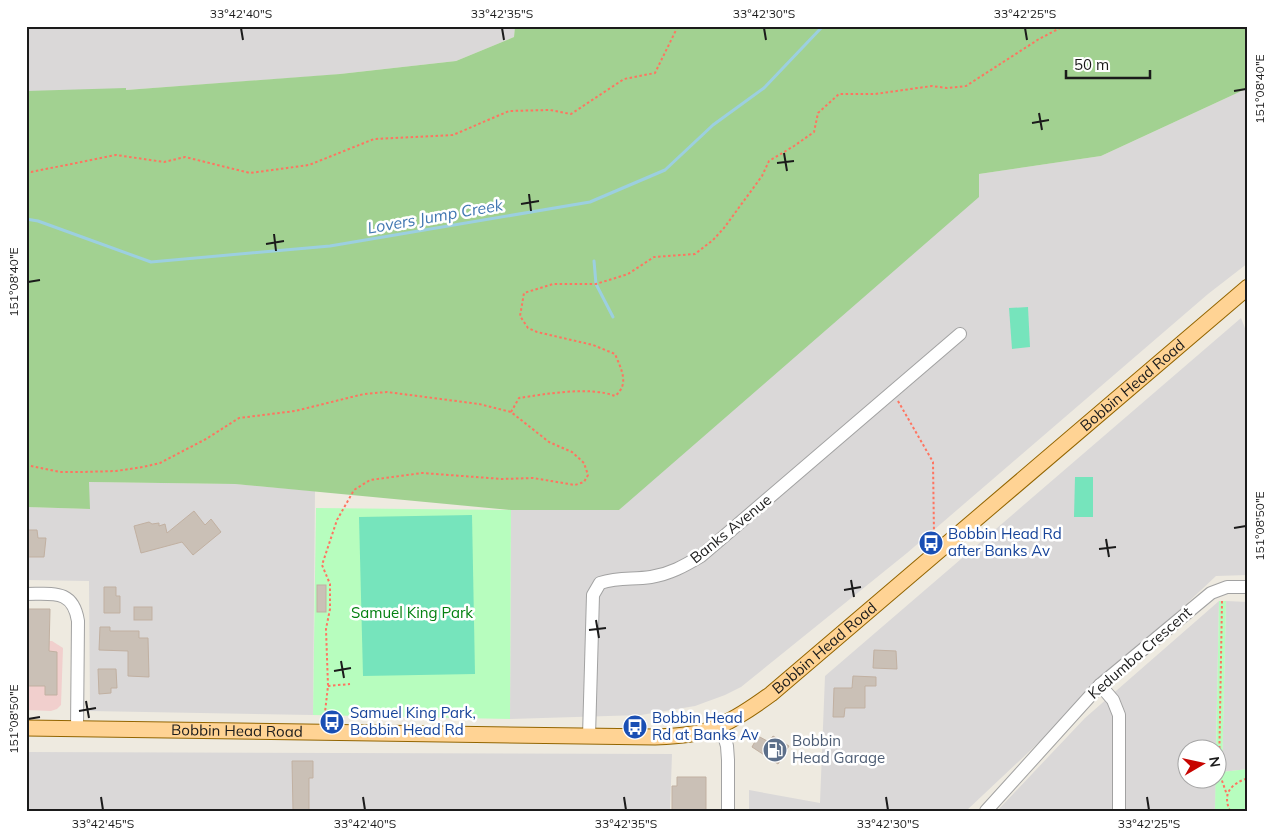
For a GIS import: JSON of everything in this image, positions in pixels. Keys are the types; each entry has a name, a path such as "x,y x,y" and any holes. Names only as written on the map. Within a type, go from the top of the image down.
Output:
{"main road":[{"name":"Bobbin Head Road","path":"26,728 655,737 699,732 721,726 772,694 1245,294"}],"street":[{"name":"Banks Avenue","path":"589,736 593,596 600,583 614,578 649,578 675,572 701,556 960,334"},
{"name":"Kedumba Crescent","path":"986,811 1100,684 1211,593 1227,587 1248,587"},
{"path":"26,594 64,596 72,603 76,612 78,622 77,729"},
{"path":"1100,684 1113,700 1118,715 1119,811"},
{"path":"721,726 727,746 728,811"}],"path":[{"path":"26,171 31,172 116,154 164,162 186,157 250,173 309,165 374,138 453,135 509,111 550,110 571,114 624,79 655,73 678,26"},
{"path":"511,412 519,398 595,390 614,396 620,392 624,378 615,354 593,345 528,328 520,316 524,293 553,284 596,284 628,274 654,257 695,254 713,240 724,228 762,176 769,161 814,132 818,113 839,94 875,94 932,86 947,88 966,86 1039,39 1064,26"},
{"path":"26,465 60,472 116,472 144,467 160,463 206,439 239,418 295,411 364,394 387,392 479,404 511,412 549,442 572,452 584,463 588,475 584,482 575,485 533,478 502,479 422,473 370,480 354,490 336,520 322,565 330,584 330,609 326,629 328,686 324,733"},
{"path":"892,393 933,462 934,536"},
{"path":"1222,589 1219,772 1230,811"},
{"path":"328,686 350,684"},
{"path":"1227,795 1231,787 1248,778"}],"shaded area":[{"path":"26,26 515,26 514,37 456,61 331,75 126,90 26,92"},
{"path":"1248,88 1248,263 1208,294 907,553 741,687 695,706 641,715 510,719 511,510 619,510 979,174 1101,156"},
{"path":"1241,318 1248,336 1248,575 1216,576 966,811 749,811 749,790 820,803 825,676"},
{"path":"89,482 235,484 315,491 313,715 90,711 89,581 26,580 26,507 89,509"},
{"path":"1219,601 1216,740 1176,740 1176,790 1216,790 1215,811 997,811 1085,718"},
{"path":"1226,601 1248,602 1248,769 1226,772 1226,740 1223,740"},
{"path":"26,641 52,641 63,648 61,705 57,709 51,711 26,710"},
{"path":"26,752 672,754 670,811 26,811"}],"green space":[{"path":"515,26 1248,26 1248,88 1101,156 979,174 979,197 619,510 511,510 235,484 89,482 90,509 26,507 26,91 126,88 126,90 340,74 456,61 514,37"},
{"path":"1028,307 1030,347 1012,349 1009,308"},
{"path":"1075,477 1093,477 1093,517 1074,517"},
{"name":"Samuel King Park","path":"316,508 511,510 510,719 313,715"},
{"path":"472,515 475,674 363,676 359,517"},
{"path":"1219,601 1226,601 1223,740 1216,740"},
{"path":"1248,769 1248,811 1215,811 1215,790 1226,790 1226,772"}],"building":[{"path":"194,511 205,525 211,519 221,532 193,555 182,542 141,553 134,526 149,522 152,524 159,523 159,526 165,524 167,533"},
{"path":"26,530 37,530 38,538 46,538 44,557 26,557"},
{"path":"317,585 326,585 326,612 317,612"},
{"path":"104,587 116,587 116,596 120,596 120,613 104,613"},
{"path":"134,607 152,607 152,620 134,620"},
{"path":"26,609 50,609 49,651 57,652 57,695 45,695 45,686 26,686"},
{"path":"100,627 110,627 110,631 139,631 139,638 148,638 149,677 128,676 128,651 99,650"},
{"path":"874,650 896,651 897,669 873,668"},
{"path":"98,669 116,669 117,688 111,688 111,693 99,694"},
{"path":"853,676 876,677 876,686 865,686 865,708 845,708 844,717 833,717 834,688 852,688"},
{"name":"Bobbin Head Garage","path":"758,736 769,742 773,736 789,746 778,764 752,747"},
{"path":"292,761 313,761 313,778 309,778 309,811 293,811"},
{"path":"677,777 706,777 706,811 672,811 672,786 677,786"}],"waterway":[{"name":"Lovers Jump Creek","path":"26,219 38,221 151,262 330,246 590,202 665,170 713,125 764,88 823,26"},
{"path":"594,261 596,284 613,317"}],"place":[{"name":"Bobbin Head Rd after Banks Av","path":"931,543"},
{"name":"Samuel King Park, Bobbin Head Rd","path":"332,722"},
{"name":"Bobbin Head Rd at Banks Av","path":"635,727"},
{"name":"Bobbin Head Garage","path":"775,750"}]}
